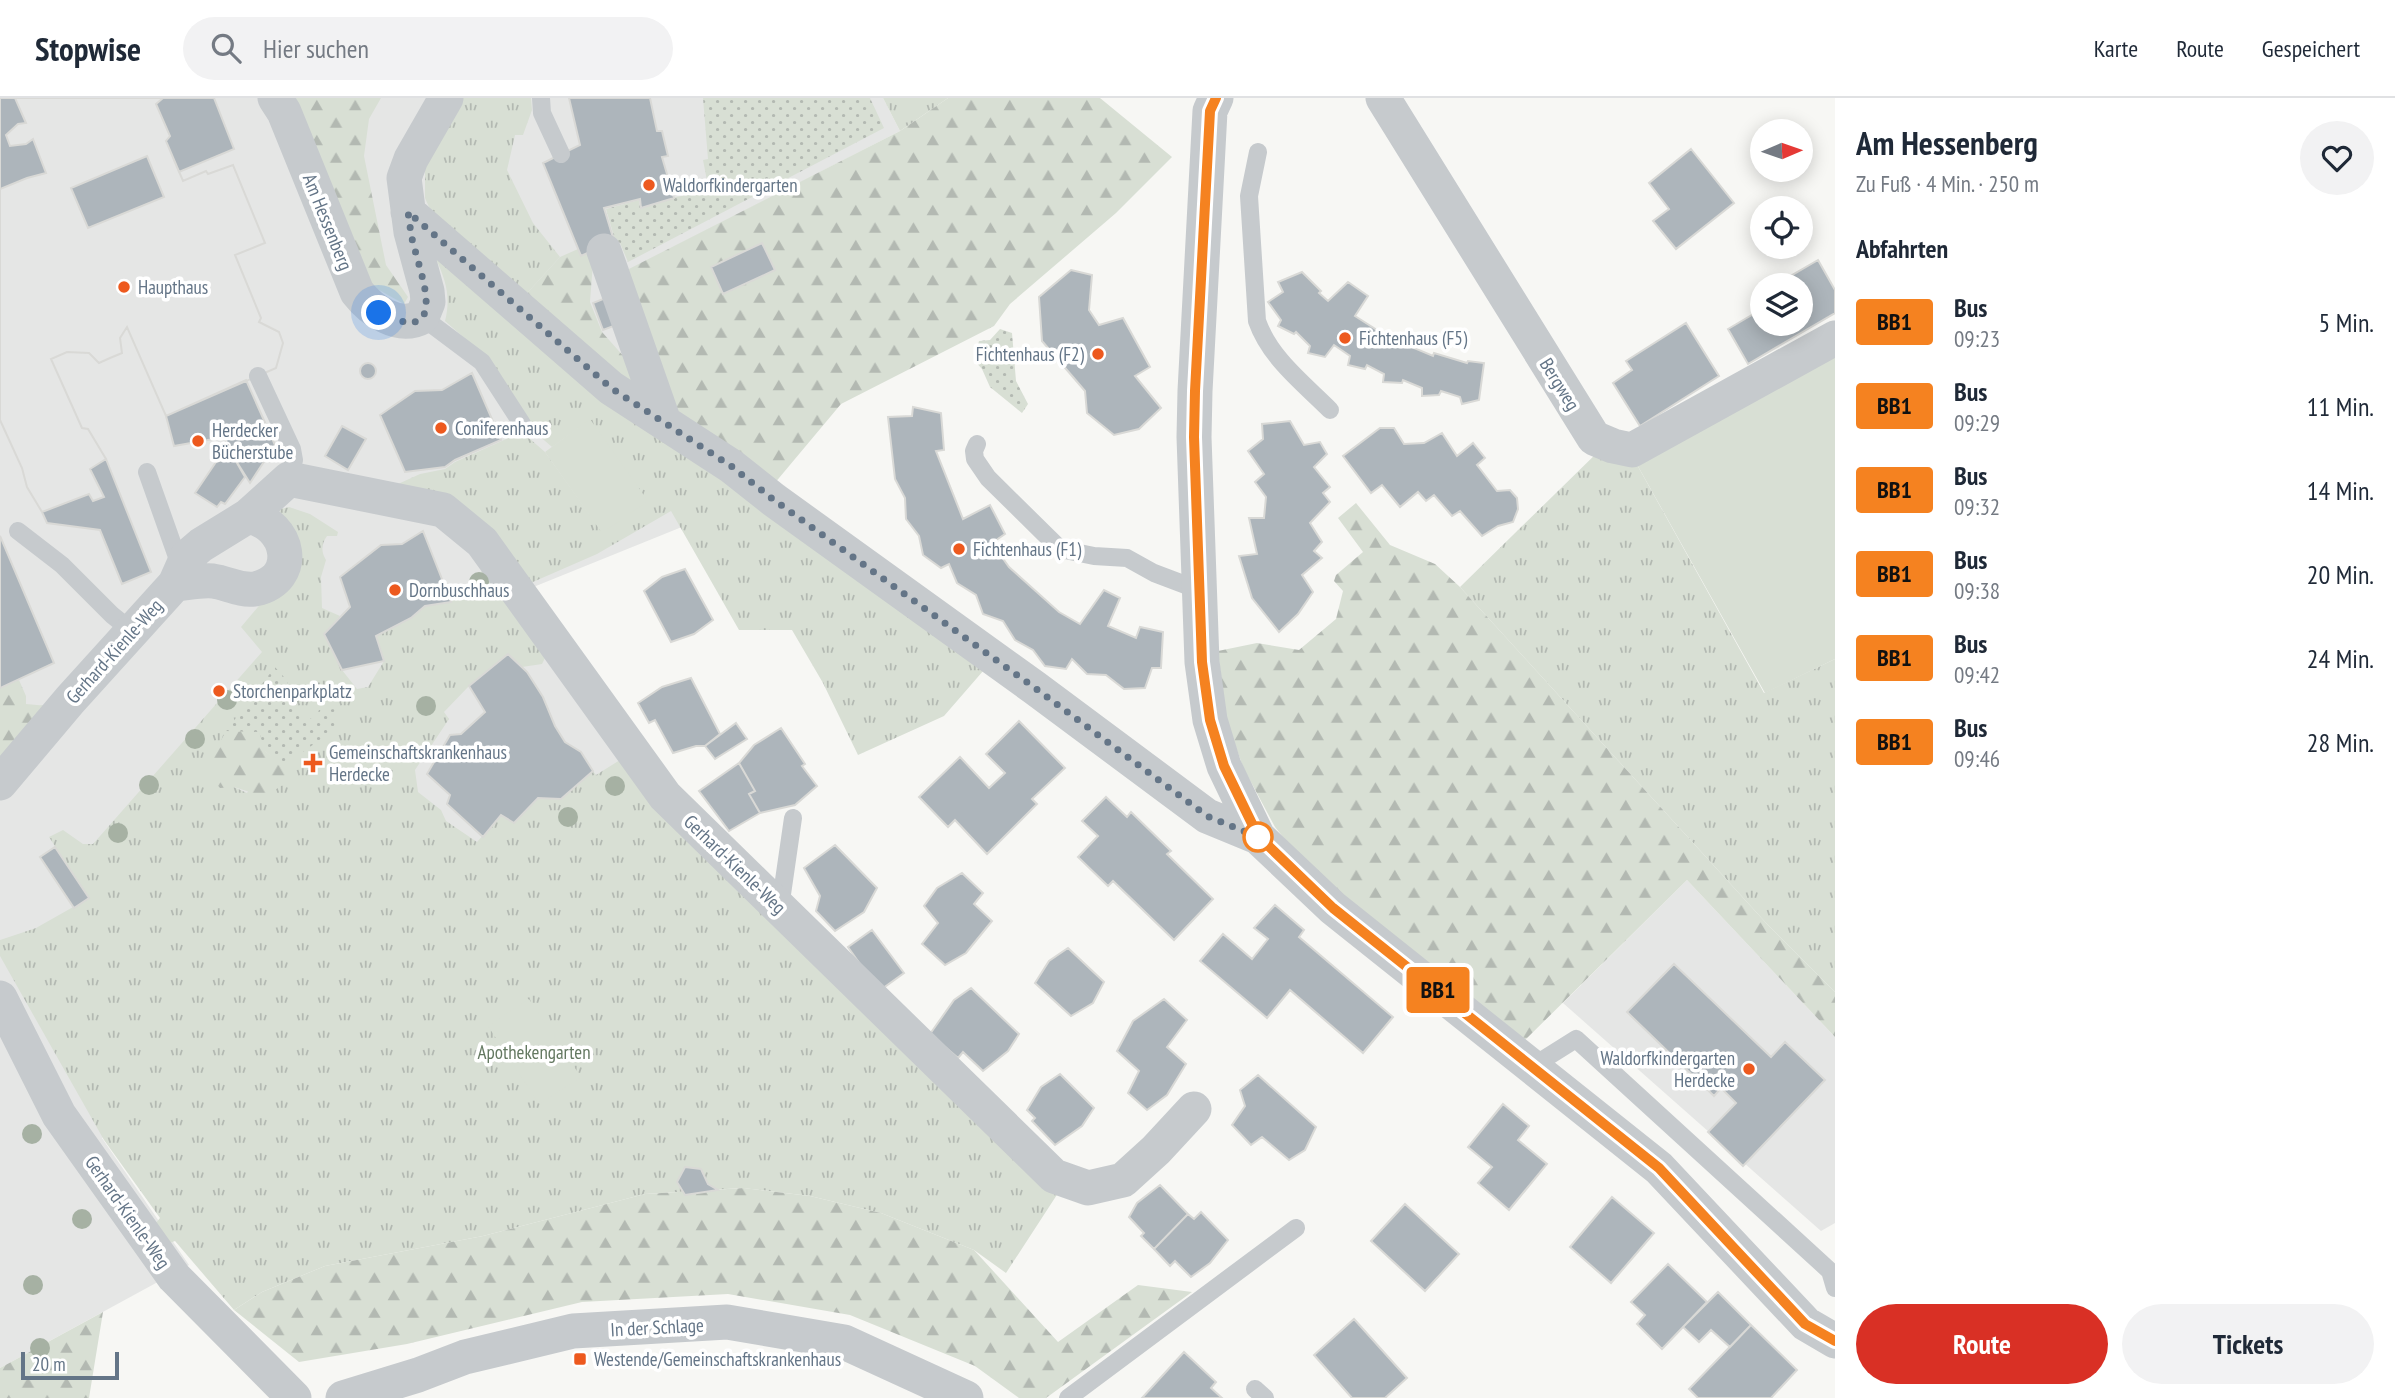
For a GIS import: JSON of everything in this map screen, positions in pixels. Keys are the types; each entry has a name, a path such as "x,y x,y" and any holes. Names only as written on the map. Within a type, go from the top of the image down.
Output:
{"street":[{"name":"Am Hessenberg","path":"275,98 284,112 357,292 366,304 388,317 410,321 422,317"},
{"path":"422,317 428,302 427,291 415,250 404,178 407,167 446,98"},
{"name":"Bergweg","path":"1383,98 1594,438 1632,450 1835,338"},
{"path":"1221,102 1194,425 1202,662 1210,720 1224,766 1258,836 1333,908 1659,1168 1805,1324 1835,1341"},
{"path":"408,212 611,388 731,466 1207,816 1258,836"},
{"path":"604,251 664,422"},
{"path":"289,479 330,514"},
{"name":"Gerhard-Kienle-Weg","path":"0,783 132,631 186,578 187,557 201,545 248,516 289,479 443,510 482,541 665,796 1054,1176 1088,1188 1123,1180 1156,1150 1194,1109"},
{"path":"186,578 253,589 273,580 283,568 284,545 279,534 265,520 248,516"},
{"name":"Gerhard-Kienle-Weg","path":"0,998 59,1115 174,1277 294,1398"},
{"name":"In der Schlage","path":"357,1396 465,1357 573,1331 727,1322 844,1342 966,1398"}],"lane":[{"path":"541,98 542,113 561,154"},
{"path":"1258,152 1249,196 1257,321 1262,336 1274,354 1331,410"},
{"path":"422,317 482,362 522,424"},
{"path":"258,376 292,449 295,460 289,479"},
{"path":"977,444 975,459 988,478 1060,549 1094,556 1127,558 1154,573 1199,590"},
{"path":"147,472 186,578"},
{"path":"18,531 62,565 132,631"},
{"path":"780,908 793,818"},
{"path":"1533,1066 1576,1039 1830,1271 1835,1288"},
{"path":"1068,1398 1296,1228"}],"shaded area":[{"name":"Gemeinschaftskrankenhaus Herdecke","path":"0,98 883,98 900,131 621,274 756,497 531,588 655,802 384,948 102,1138 189,1265 0,1368"},
{"path":"1687,880 1835,1037 1835,1223 1821,1231 1563,1003"}],"green space":[{"path":"293,98 381,98 369,119 364,156 386,265 408,297 404,304 372,286"},
{"path":"462,98 531,98 532,110 523,135 515,135 507,170 533,223 560,257 519,302 450,235 425,198 425,167"},
{"path":"703,98 870,98 884,128 628,262 620,243 615,240 606,209 639,200 640,209 676,197 709,191 703,160 708,159"},
{"path":"883,98 948,98 900,131"},
{"path":"948,98 1100,98 1172,157 1116,213 1010,304 994,326 841,404 774,484 669,412 621,273 900,131"},
{"path":"578,249 581,255 594,249 590,302 602,332 641,376 641,391 519,302 560,257"},
{"path":"436,259 990,663 944,716 858,755 823,683 792,630 739,630 671,511 597,554 526,585 398,484 420,474 445,469 522,432 545,452 602,532 590,420 552,447 523,422 487,358 445,321 448,304 446,289"},
{"path":"1000,329 1012,333 1016,381 1028,404 1022,413 990,387 982,369 974,360 979,341 990,340"},
{"path":"1835,351 1835,659 1765,693 1635,461"},
{"path":"590,419 648,501 602,533 545,452"},
{"path":"1604,446 1635,461 1764,693 1835,659 1835,992 1767,924 1460,587"},
{"path":"1356,503 1390,545 1435,564 1460,587 1767,924 1835,992 1835,1037 1687,880 1520,1045 1307,867 1275,827 1243,767 1226,719 1218,651 1257,643 1299,650 1336,619 1343,591 1334,581 1336,575 1363,552 1338,518"},
{"path":"289,507 310,514 338,532 337,536 327,536 324,542 326,560 321,577 322,608 340,616 324,634 342,670 357,689 368,687 384,661 376,636 411,618 425,606 451,602 482,571 547,654 542,664 522,667 508,654 469,686 444,712 449,719 415,770 418,792 441,810 446,821 477,842 501,815 538,798 561,799 593,771 596,775 620,760 1062,1187 1006,1273 974,1250 881,1213 810,1196 743,1188 645,1194 483,1236 325,1266 262,1292 234,1310 175,1241 170,1243 155,1224 160,1218 104,1140 0,956 0,940 36,928 89,898 49,837 63,830 83,844 93,844 262,652 241,627 263,601 281,509","holes":["263,749 271,756 247,793 234,787"]},
{"path":"275,667 286,680 300,709 309,718 315,720 319,710 336,709 336,728 285,765 266,752 259,732 226,731"},
{"path":"19,680 26,696 26,704 48,706 0,759 0,688"},
{"path":"226,731 259,732 266,752 285,765 285,783 265,797 234,787 220,788 209,775 212,757"},
{"name":"Apothekengarten","path":"529,999 581,1077 539,1104 488,1026"},
{"path":"744,1188 810,1196 881,1213 974,1250 1058,1342 1138,1285 1192,1292 1046,1398 1019,1398 975,1366 850,1315 728,1294 582,1302 407,1344 299,1362 234,1310 262,1292 325,1266 483,1236 645,1194"},
{"path":"103,1312 89,1398 0,1398 0,1368"}],"building":[{"name":"Haupthaus","path":"0,98 163,98 156,104 170,136 166,141 183,181 206,171 208,174 233,165 265,243 235,255 261,318 259,322 279,332 283,343 276,368 166,416 127,327 120,338 122,353 99,363 89,353 67,352 51,359 82,428 88,429 106,459 90,469 104,497 93,501 89,494 42,512 27,487 22,468 0,420"},
{"name":"Haupthaus","path":"15,98 163,98 156,104 170,136 166,141 183,181 206,171 208,174 233,165 265,243 235,255 261,318 259,322 279,332 283,343 276,368 166,416 127,327 120,338 122,353 99,363 89,353 67,352 51,359 82,428 88,429 106,459 90,469 104,497 93,501 89,494 42,512 27,487 22,468 0,420 0,189 46,173 33,139 26,144 10,146 6,135 18,124 26,123","holes":["147,156 164,197 88,228 71,188"]},
{"path":"163,98 214,98 234,149 179,172 166,141 170,136 156,104"},
{"path":"569,98 650,98 657,131 662,131 668,156 662,157 674,198 641,208 640,199 604,208 614,241 581,256 543,163 580,145"},
{"path":"1691,149 1734,203 1676,249 1653,221 1669,209 1649,183"},
{"path":"762,243 775,270 723,294 711,267"},
{"path":"1818,260 1835,290 1835,313 1813,326 1813,273 1796,273"},
{"name":"Fichtenhaus (F2)","path":"1071,270 1092,275 1089,310 1099,325 1123,318 1150,367 1135,376 1161,408 1139,429 1114,435 1087,413 1085,391 1042,341 1039,297"},
{"name":"Fichtenhaus (F5)","path":"1302,272 1328,301 1348,282 1368,296 1355,316 1399,344 1400,342 1433,356 1434,353 1467,363 1484,363 1479,400 1462,404 1460,397 1441,391 1439,395 1422,396 1422,388 1403,380 1402,383 1383,382 1384,374 1367,365 1365,369 1348,365 1350,356 1334,345 1325,357 1308,353 1310,346 1296,332 1294,334 1278,326 1281,320 1268,302 1283,292 1278,282"},
{"path":"608,297 619,324 603,330 593,303"},
{"path":"1750,316 1750,336 1796,336 1748,364 1728,329"},
{"path":"1686,323 1719,376 1640,426 1613,383 1632,370 1626,361"},
{"path":"368,363 376,371 368,379 360,371"},
{"name":"Coniferenhaus","path":"472,373 501,440 445,467 405,472 380,415 415,391 442,390"},
{"path":"246,380 275,445 250,483 224,437 174,446 166,416"},
{"name":"Fichtenhaus (F1)","path":"913,407 941,413 944,450 936,451 963,519 990,505 1005,534 992,543 1009,567 1059,612 1080,624 1104,590 1120,598 1108,626 1136,638 1140,627 1163,632 1161,668 1152,668 1145,688 1124,689 1106,675 1087,674 1072,659 1066,669 1045,666 1033,650 1015,640 1003,621 983,614 976,595 957,583 949,564 941,568 923,555 919,536 906,519 905,498 895,479 888,417 912,416"},
{"path":"1290,421 1304,445 1320,442 1327,454 1314,467 1330,487 1323,493 1330,502 1310,523 1322,542 1314,551 1322,558 1302,575 1313,592 1298,614 1279,632 1252,598 1239,556 1257,554 1249,518 1264,518 1266,497 1255,482 1264,474 1248,451 1263,439 1262,424"},
{"path":"342,426 366,439 348,470 325,456"},
{"path":"1380,428 1394,428 1404,444 1424,443 1442,433 1457,456 1473,443 1485,458 1477,465 1497,491 1510,490 1517,498 1518,509 1513,522 1498,526 1482,536 1460,511 1452,516 1434,495 1426,501 1418,492 1400,507 1382,485 1371,493 1343,456"},
{"path":"233,456 245,477 225,504 221,502 217,507 195,493 216,462"},
{"path":"106,459 151,572 122,584 100,530 47,523 42,512 89,494 93,501 104,497 90,469"},
{"name":"Dornbuschhaus","path":"423,531 451,602 425,606 411,618 376,636 384,661 342,670 324,634 350,607 340,577 381,545 402,544"},
{"path":"0,536 54,663 0,688"},
{"path":"685,569 713,620 694,634 671,642 644,591 662,577"},
{"path":"508,654 527,672 543,697 565,742 581,752 593,771 561,799 538,798 514,823 501,815 483,837 447,804 450,795 427,774 450,735 461,734 485,712 469,686"},
{"path":"691,678 720,734 705,746 673,753 655,720 649,723 638,703 662,687"},
{"path":"1019,721 1065,768 1032,799 1037,804 987,854 955,820 948,827 919,797 960,757 989,788 1005,773 986,754"},
{"path":"736,723 747,739 715,759 705,746"},
{"path":"781,728 805,764 802,766 817,786 795,805 760,813 749,794 755,791 739,763 754,745"},
{"path":"739,763 755,791 749,794 760,813 729,831 699,791"},
{"path":"1106,797 1127,817 1131,812 1171,851 1167,854 1213,899 1174,940 1113,881 1108,886 1078,857 1098,836 1082,821"},
{"path":"835,845 877,888 864,912 835,931 816,911 820,896 804,868"},
{"path":"55,847 89,898 74,908 40,857"},
{"path":"962,873 983,893 974,904 992,921 966,953 945,965 922,944 938,923 924,906 937,888"},
{"path":"1275,905 1304,930 1299,937 1393,1017 1363,1053 1290,990 1267,1018 1200,961 1223,934 1252,959 1268,939 1254,928"},
{"path":"872,930 904,973 879,991 848,947"},
{"path":"1068,948 1104,982 1093,1003 1071,1016 1035,983 1049,961"},
{"name":"Waldorfkindergarten Herdecke","path":"1674,964 1771,1057 1785,1042 1825,1080 1743,1166 1708,1132 1736,1103 1721,1088 1714,1096 1627,1012"},
{"path":"971,988 1019,1034 1008,1051 983,1071 963,1052 958,1058 930,1034 954,1000"},
{"path":"1164,999 1187,1020 1167,1047 1186,1064 1167,1095 1147,1110 1128,1093 1139,1071 1117,1051 1133,1021"},
{"path":"1060,1074 1094,1108 1082,1126 1055,1145 1032,1121 1035,1118 1027,1110 1041,1087"},
{"path":"1258,1075 1316,1127 1305,1150 1289,1160 1262,1137 1251,1145 1232,1125 1245,1106 1240,1090"},
{"path":"1503,1104 1529,1126 1518,1140 1547,1164 1509,1210 1478,1183 1492,1167 1468,1147"},
{"path":"685,1167 701,1169 708,1184 718,1190 685,1195 677,1182"},
{"path":"1160,1185 1188,1214 1154,1249 1141,1236 1144,1233 1129,1217 1137,1203"},
{"path":"1612,1197 1654,1233 1611,1283 1570,1247"},
{"path":"1405,1204 1459,1254 1425,1291 1371,1241"},
{"path":"1201,1212 1228,1240 1210,1263 1191,1277 1175,1261 1170,1266 1154,1249 1188,1214 1194,1219"},
{"path":"1668,1264 1707,1302 1662,1349 1637,1324 1645,1315 1631,1302"},
{"path":"1718,1292 1751,1325 1730,1347 1711,1330 1699,1342 1683,1327"},
{"path":"1354,1319 1407,1378 1385,1398 1352,1398 1314,1355"},
{"path":"1751,1325 1797,1370 1771,1398 1698,1398 1689,1389"},
{"path":"1184,1352 1216,1382 1211,1388 1222,1398 1142,1398"}],"bus line":[{"name":"BB1","path":"1216,98 1210,111 1195,391 1194,437 1202,662 1210,720 1224,766 1258,836 1333,908 1659,1168 1805,1324 1835,1341"}],"place":[{"name":"Waldorfkindergarten","path":"649,185"},
{"name":"Haupthaus","path":"124,287"},
{"name":"Fichtenhaus (F5)","path":"1345,338"},
{"name":"Fichtenhaus (F2)","path":"1098,354"},
{"name":"Coniferenhaus","path":"441,428"},
{"name":"Herdecker Bücherstube","path":"198,441"},
{"name":"Fichtenhaus (F1)","path":"959,549"},
{"name":"Dornbuschhaus","path":"395,590"},
{"name":"Storchenparkplatz","path":"219,691"},
{"name":"Gemeinschaftskrankenhaus Herdecke","path":"313,763"},
{"name":"Waldorfkindergarten Herdecke","path":"1749,1069"},
{"name":"Westende/Gemeinschaftskrankenhaus","path":"580,1359"}],"route":[{"path":"379,313 399,320 416,321 426,311 427,291 408,212 611,388 731,466 1207,816 1258,837"}]}
